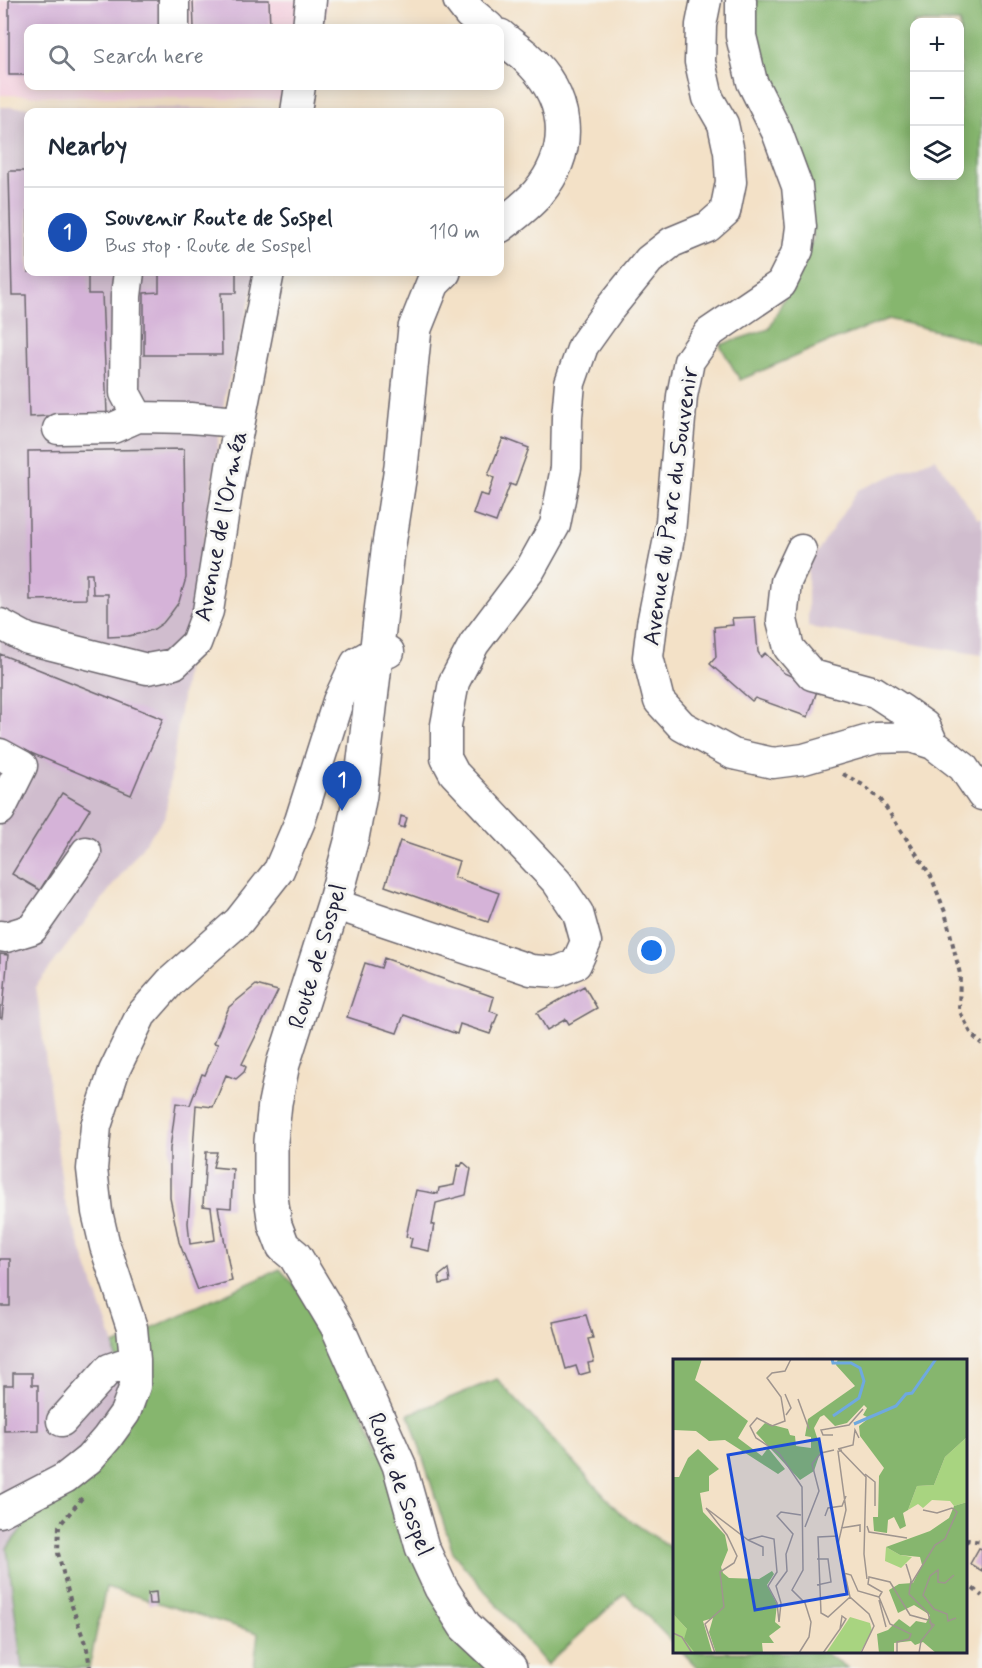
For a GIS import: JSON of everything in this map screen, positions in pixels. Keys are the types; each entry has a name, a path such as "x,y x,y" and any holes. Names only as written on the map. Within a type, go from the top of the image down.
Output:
{"main road":[{"path":"460,0 470,13 483,24"},
{"path":"504,39 526,56 540,72 559,107 564,128 558,161 549,178 530,201 504,223"},
{"name":"Route de Sospel","path":"440,276 433,283 415,328 402,467 388,551 383,651 341,906 283,1064 270,1141 271,1197 274,1225 283,1246 295,1256 337,1326 399,1465 422,1547 441,1588 465,1626 510,1668"}],"street":[{"path":"174,0 174,24"},
{"path":"308,24 311,0"},
{"path":"341,906 531,970 556,972 576,964 586,942 579,913 557,882 454,774 446,758 446,725 454,682 474,644 530,570 555,525 566,468 570,383 583,346 649,260 672,242 708,227 725,212 731,182 729,152 723,124 708,98 700,62 701,25 706,0"},
{"name":"Avenue du Parc du Souvenir","path":"741,0 741,36 752,82 777,132 797,186 801,227 798,250 781,284 709,333 689,361 682,396 670,533 652,624 648,657 659,701 682,726 734,754 772,763 804,759 876,738 911,737 933,744 963,767 982,795"},
{"path":"297,108 299,90"},
{"path":"128,276 126,296 125,393 138,417"},
{"name":"Avenue de l'Orméa","path":"0,624 28,639 147,669 174,664 196,643 208,611 239,422 268,276"},
{"path":"58,429 113,428 138,417 239,422"},
{"path":"801,550 786,582 782,620 789,648 812,675 875,692 925,726 933,744"},
{"path":"0,1512 65,1478 89,1459 125,1413 135,1386 132,1328 105,1246 97,1212 92,1169 96,1126 111,1082 141,1015 171,981 240,921 279,870 300,821 338,701 356,663 383,651"},
{"path":"0,754 22,766 0,810"},
{"path":"0,936 6,937 32,929 86,852"},
{"path":"62,1421 110,1369 135,1360"}],"path":[{"path":"827,752 838,770 863,785 881,800 931,876 945,912 960,974 959,1010 972,1035 982,1044"},
{"path":"87,1493 59,1526 58,1553 71,1603 87,1649 90,1668"},
{"path":"967,1541 982,1542"},
{"path":"967,1584 982,1596"}],"shaded area":[{"path":"0,0 327,0 324,24 24,24 24,90 310,90 286,100 0,95"},
{"path":"0,107 136,108 24,108 24,276 256,276 225,395 165,817 36,986 64,1198 114,1345 120,1387 151,1368 7,1548 22,1668 0,1668"},
{"path":"935,458 978,519 982,517 982,655 808,627 808,566 858,490"}],"green space":[{"path":"752,0 982,0 982,345 961,337 889,319 740,380 720,345 769,329 814,238 790,133 748,20"},
{"path":"280,1269 306,1299 491,1668 254,1668 258,1633 106,1587 89,1668 22,1668 7,1548 100,1425 120,1388 114,1345"},
{"path":"497,1379 621,1514 673,1549 673,1643 625,1593 547,1665 453,1553 409,1414"},
{"path":"683,1653 826,1653 848,1668 698,1668"}],"building":[{"path":"9,0 165,0 165,24 24,24 24,75 9,75"},
{"path":"193,0 269,0 270,24 194,24"},
{"path":"9,171 24,171 24,276 88,276 88,294 102,294 107,413 29,417 26,295 12,295"},
{"path":"159,276 236,276 236,293 221,293 222,355 144,355 144,293 159,292"},
{"path":"503,438 529,448 515,486 510,484 496,522 473,514 480,494 488,496 494,478 488,475"},
{"path":"184,449 186,578 179,602 163,623 143,633 108,637 108,594 93,594 92,574 86,574 86,599 30,600 28,451"},
{"path":"755,617 758,652 761,657 765,653 784,673 819,685 808,717 755,698 752,701 710,664 716,657 714,627 733,625 732,618"},
{"path":"0,654 163,719 131,795 0,740"},
{"path":"62,793 90,809 40,890 12,874"},
{"path":"401,816 407,818 404,828 399,826"},
{"path":"400,841 459,861 454,877 499,893 488,922 385,886"},
{"path":"0,954 8,955 2,1018 0,1018"},
{"path":"384,958 494,997 490,1011 498,1014 490,1034 460,1024 457,1034 404,1015 397,1033 347,1017 365,963 381,968"},
{"path":"256,985 278,991 242,1064 246,1067 244,1072 236,1079 226,1075 213,1107 196,1105 188,1223 190,1244 215,1240 211,1207 203,1206 206,1152 217,1152 213,1167 233,1169 231,1208 218,1207 232,1281 198,1290 179,1242 170,1198 170,1149 176,1103 190,1105 202,1074 205,1075 218,1044 214,1043 229,1007"},
{"path":"584,986 597,1008 569,1024 566,1019 547,1030 537,1013"},
{"path":"463,1162 471,1169 466,1195 436,1203 429,1251 410,1247 412,1238 406,1237 416,1190 438,1194 439,1188 454,1185 458,1165 461,1166"},
{"path":"0,1259 10,1259 10,1306 0,1306"},
{"path":"448,1269 450,1282 440,1284 439,1276"},
{"path":"586,1315 593,1338 588,1339 594,1362 588,1363 590,1372 579,1375 576,1366 566,1369 553,1322"},
{"path":"13,1373 32,1373 32,1385 38,1385 38,1430 4,1431 4,1385 13,1385"},
{"path":"979,1548 982,1549 982,1571 970,1564"},
{"path":"156,1592 157,1604 149,1604 148,1593"}],"place":[{"name":"Souvenir Route de Sospel","path":"342,811"}]}
